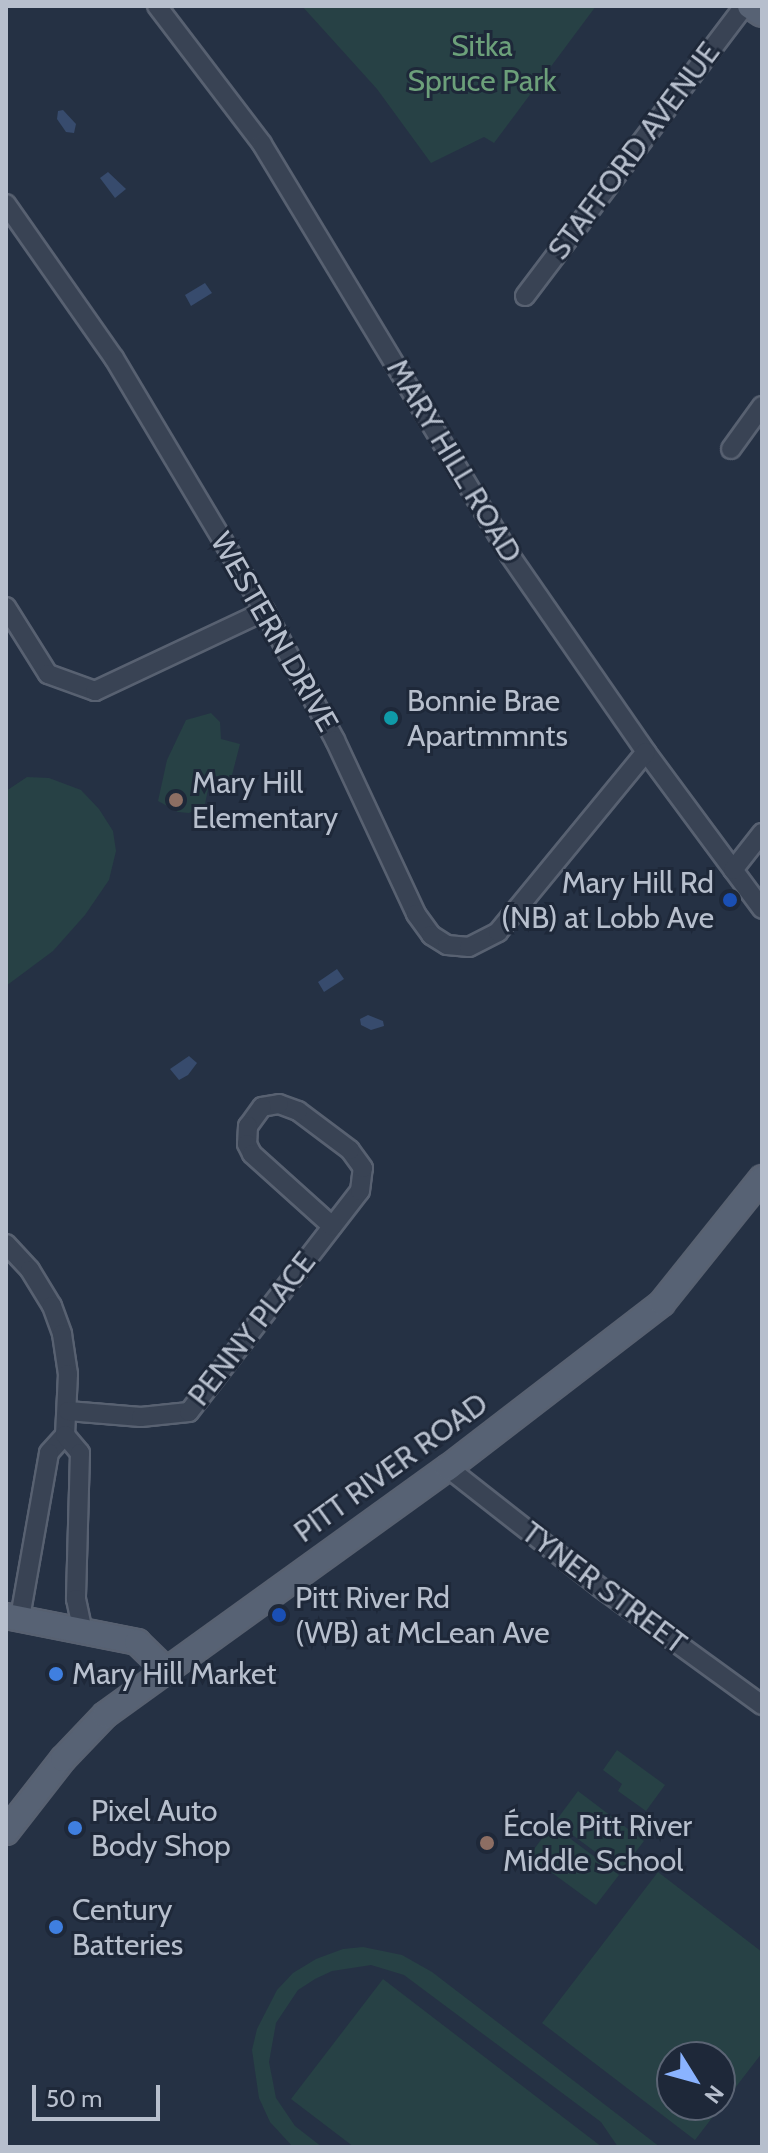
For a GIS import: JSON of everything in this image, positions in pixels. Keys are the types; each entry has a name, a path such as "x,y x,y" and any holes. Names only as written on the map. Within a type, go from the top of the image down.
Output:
{"main road":[{"path":"750,6 762,14"},
{"name":"PITT RIVER ROAD","path":"6,1832 89,1729 166,1670 448,1468 662,1303 762,1178"},
{"path":"13,1617 82,1628 137,1642 166,1670"}],"street":[{"name":"MARY HILL ROAD","path":"157,6 262,144 509,554 646,752 762,909"},
{"name":"STAFFORD AVENUE","path":"525,296 744,6"},
{"name":"WESTERN DRIVE","path":"6,204 114,358 265,611 344,757 416,914 431,935 447,945 469,947 498,932 646,752"},
{"path":"731,449 762,406"},
{"path":"6,607 48,674 95,691 265,611"},
{"path":"733,870 762,833"},
{"name":"PENNY PLACE","path":"68,1411 141,1417 189,1412 360,1191 364,1175 358,1158 298,1111 279,1104 262,1107 248,1126 247,1144 252,1154 332,1226"},
{"path":"6,1244 42,1287 58,1319 66,1351 68,1411 65,1435 49,1453 13,1617"},
{"path":"65,1435 80,1453 76,1599 82,1628"},
{"name":"TYNER STREET","path":"448,1468 601,1588 762,1705"}],"green space":[{"name":"Sitka Spruce Park","path":"302,6 596,6 494,143 484,137 431,163 377,89"},
{"path":"211,713 220,722 221,739 240,744 231,779 211,775 205,804 189,813 178,812 158,801 167,760 186,720"},
{"path":"27,777 49,778 81,790 99,809 113,831 116,851 109,880 85,915 53,951 6,986 6,791"},
{"path":"617,1750 665,1785 646,1811 618,1791 622,1784 603,1770"},
{"path":"578,1791 644,1841 621,1871 555,1822"},
{"path":"552,1825 619,1875 596,1905 529,1856"},
{"path":"658,1872 762,1952 762,2053 736,2087 736,2041 656,2041 656,2110 542,2023"},
{"path":"363,1947 402,1955 432,1972 660,2147 618,2147 601,2122 404,1975 371,1965 332,1971 315,1979 298,1990 276,2023 269,2062 276,2098 295,2126 322,2147 293,2147 270,2122 259,2098 252,2050 257,2029 277,1990 293,1973 316,1959 343,1949"},
{"path":"383,1979 602,2147 354,2147 291,2099"},
{"path":"670,2121 710,2121 695,2140"}],"water":[{"path":"63,110 76,124 74,133 66,132 57,119 58,111"},
{"path":"108,172 126,189 115,198 100,178"},
{"path":"205,283 212,293 191,306 185,295"},
{"path":"337,969 344,979 324,992 318,982"},
{"path":"368,1015 383,1021 384,1026 371,1030 361,1025 360,1019"},
{"path":"189,1056 197,1063 188,1075 179,1080 170,1069"}],"place":[{"name":"Bonnie Brae Apartmmnts","path":"391,718"},
{"name":"Mary Hill Elementary","path":"176,800"},
{"name":"Mary Hill Rd (NB) at Lobb Ave","path":"730,900"},
{"name":"Pitt River Rd (WB) at McLean Ave","path":"279,1615"},
{"name":"Mary Hill Market","path":"56,1674"},
{"name":"Pixel Auto Body Shop","path":"75,1828"},
{"name":"École Pitt River Middle School","path":"487,1843"},
{"name":"Century Batteries","path":"56,1927"}]}
